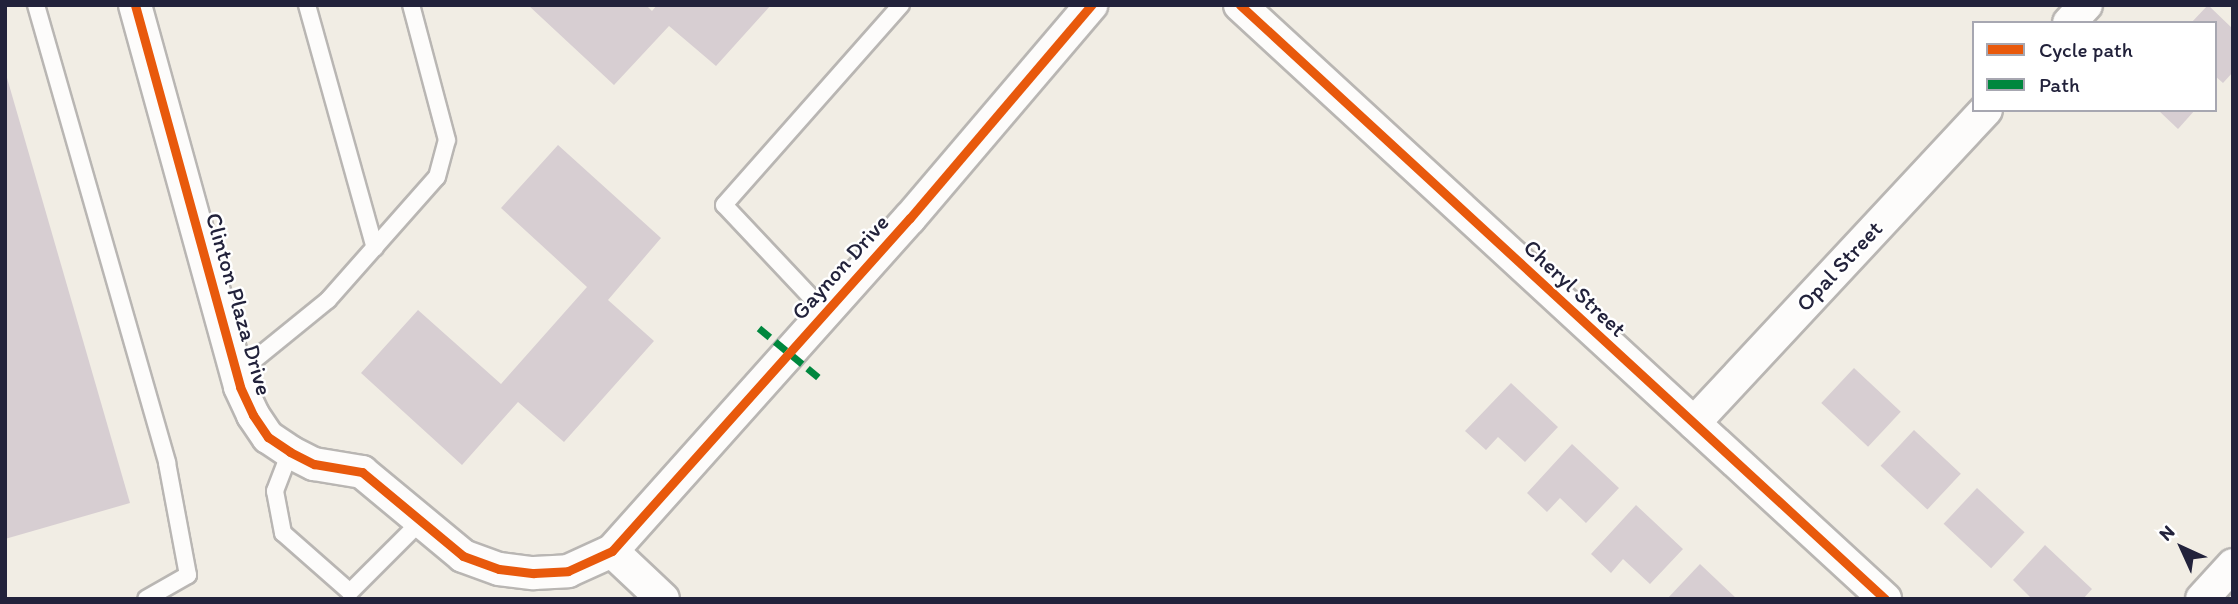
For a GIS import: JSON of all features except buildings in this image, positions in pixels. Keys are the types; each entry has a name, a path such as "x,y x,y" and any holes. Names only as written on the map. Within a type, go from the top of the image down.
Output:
{"street":[{"name":"Clinton Plaza Drive","path":"135,5 237,374 253,415 268,437 314,464 362,471 463,556 499,569 568,571 612,551"},
{"name":"Gaynon Drive","path":"612,551 825,312 1091,5"},
{"name":"Cheryl Street","path":"1240,5 1885,599"},
{"path":"2071,21 2086,5"},
{"name":"Opal Street","path":"1694,423 1984,112"},
{"path":"612,551 663,599"},
{"path":"2202,599 2233,565"}],"lane":[{"path":"36,5 174,501 188,575 146,599"},
{"path":"307,5 375,248"},
{"path":"237,374 328,300 437,177 447,140 411,5"},
{"path":"825,312 724,205 901,5"},
{"path":"290,452 275,491 283,533 350,593 421,520"}],"marked path":[{"path":"759,328 823,381"}],"cycle path":[{"path":"135,5 240,387 253,415 268,437 314,464 362,472 463,556 499,569 534,573 568,571 612,551 910,218 1091,5"},
{"path":"1240,5 1885,599"}]}
